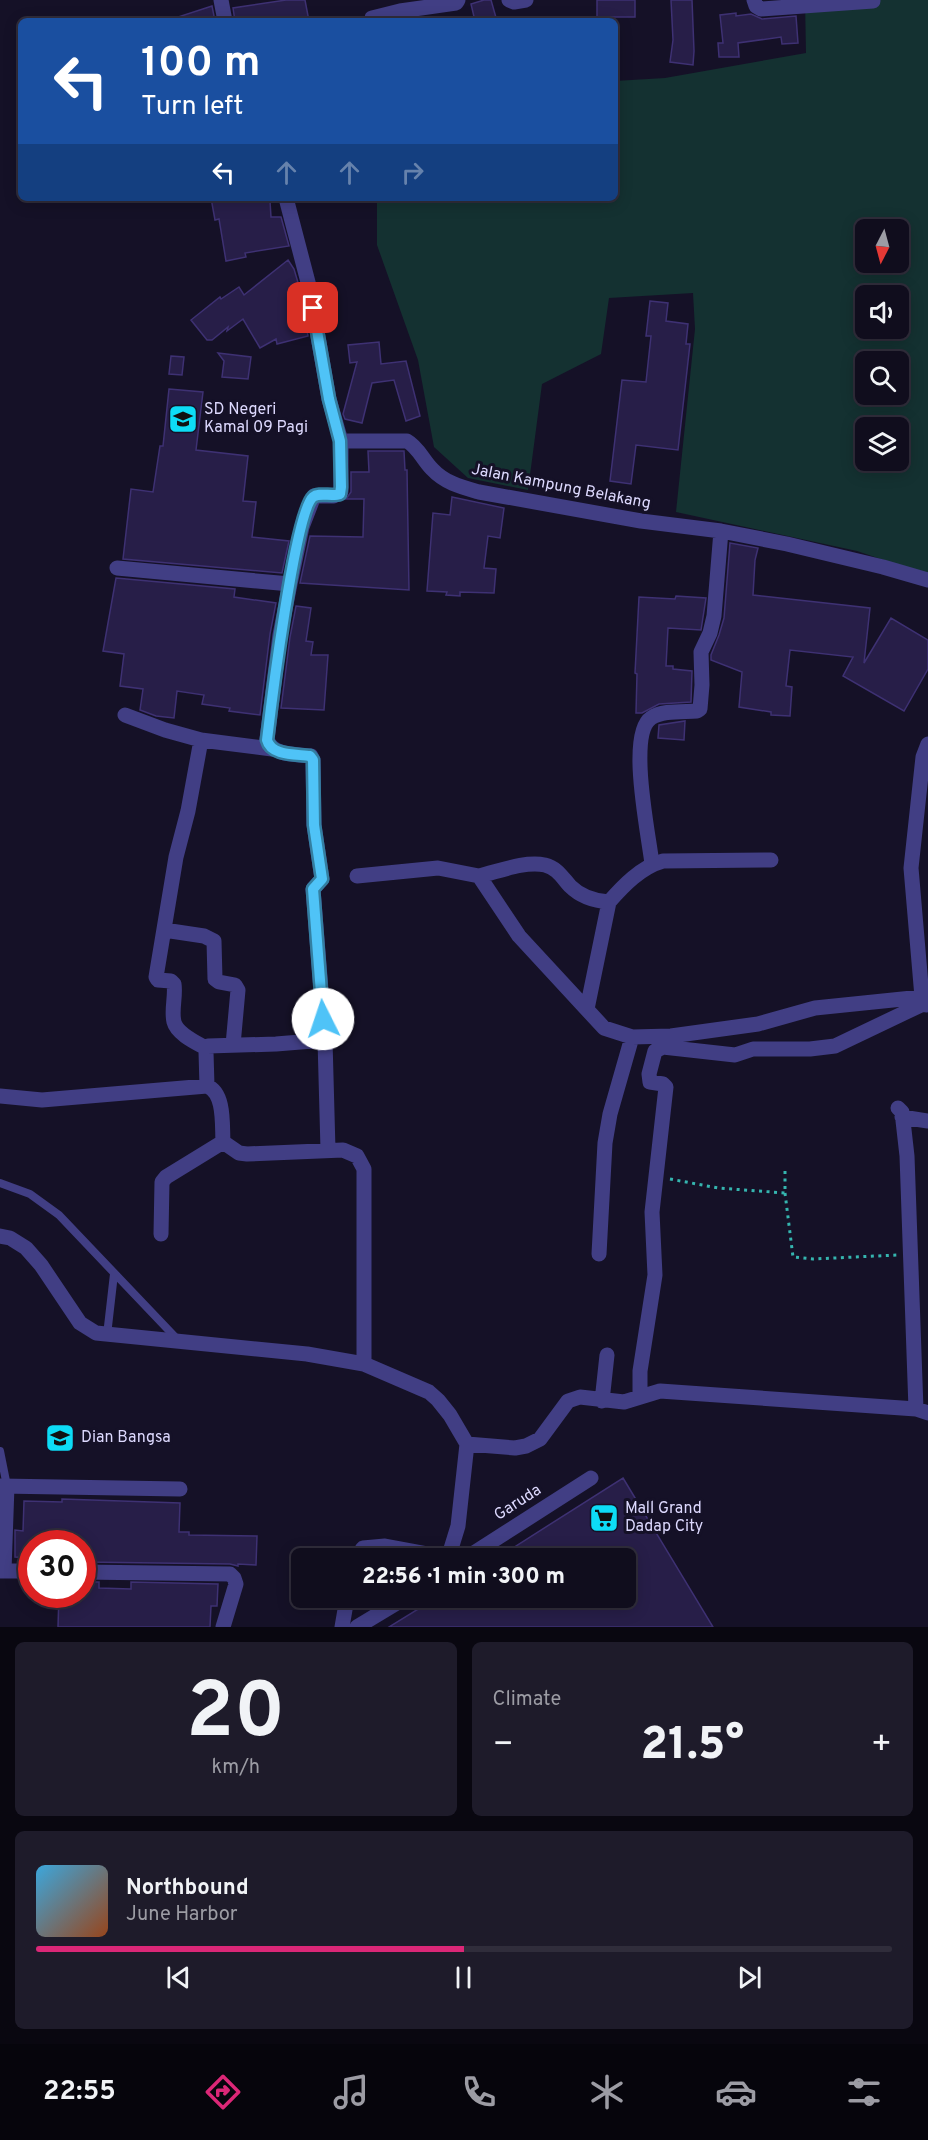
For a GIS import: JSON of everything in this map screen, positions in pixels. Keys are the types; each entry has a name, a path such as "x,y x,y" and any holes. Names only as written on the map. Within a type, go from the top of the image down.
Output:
{"street":[{"path":"221,0 224,18"},
{"path":"372,18 400,11 456,3 458,0"},
{"path":"509,0 514,2 526,0"},
{"path":"754,0 756,6 761,9 873,1"},
{"path":"272,749 267,740 280,635 302,526 312,499 317,496 334,496 341,491 340,441 329,399 309,286 287,201"},
{"name":"Jalan Kampung Belakang","path":"340,441 406,441 413,445 444,480 478,492 641,521 721,531 819,552 928,580"},
{"path":"652,864 638,758 640,737 650,718 660,714 700,709 701,652 710,633 714,616 721,531"},
{"path":"117,568 290,584"},
{"path":"125,715 201,740 272,749 310,756 313,760 314,825 322,879 313,889 325,1040 328,1150"},
{"path":"201,740 188,811 176,857 156,979 174,984 174,1022 184,1034 206,1048"},
{"path":"925,1003 911,868 923,757 928,744"},
{"path":"587,1009 609,903 619,890 652,864 663,861 771,860"},
{"path":"357,876 438,868 479,876 532,864 548,866 560,873 585,897 609,903"},
{"path":"479,876 519,936 604,1028 632,1037 671,1036 758,1023 815,1008 925,1003"},
{"path":"164,930 204,936 214,941 214,979 235,985 238,990 233,1045"},
{"path":"640,1397 640,1371 655,1275 652,1212 666,1088 663,1084 650,1082 649,1074 655,1051 663,1047 735,1055 753,1049 810,1049 835,1046 925,1003"},
{"path":"599,1254 605,1143 610,1114 632,1037"},
{"path":"206,1048 208,1046 325,1040"},
{"path":"206,1048 207,1086"},
{"path":"0,1096 42,1100 207,1086 213,1088 219,1098 224,1142 234,1151 248,1154 343,1150 357,1156 364,1169 364,1364"},
{"path":"467,1444 515,1448 526,1446 540,1439 568,1401 580,1398 624,1402 660,1391 922,1411 909,1254 907,1156 900,1112 928,1121"},
{"path":"161,1234 162,1182 166,1177 224,1142"},
{"path":"0,1236 10,1238 26,1248 41,1265 80,1323 96,1333 308,1354 364,1364 429,1392 450,1415 467,1444 458,1526 451,1548"},
{"path":"602,1401 607,1355"},
{"name":"Garuda","path":"482,1548 591,1478"},
{"path":"18,1571 2,1571 4,1486 180,1489"},
{"path":"363,1548 385,1546 396,1548"},
{"path":"96,1572 230,1574 236,1584 223,1627"},
{"path":"342,1627 345,1608"},
{"path":"357,1627 388,1608"}],"lane":[{"path":"0,1183 30,1194 59,1215 178,1341"},
{"path":"107,1335 114,1274"},
{"path":"0,1451 4,1486"}],"path":[{"path":"785,1171 785,1192 793,1257 799,1259 909,1254"},
{"path":"657,1177 718,1188 785,1192"}],"green space":[{"path":"805,0 928,0 928,575 857,551 676,512 695,329 693,293 609,298 601,354 542,384 528,490 468,478 434,447 418,360 377,245 377,201 618,201 618,81 665,78 806,53"}],"building":[{"path":"286,0 305,0 308,18 235,18 233,8"},
{"path":"491,0 496,18 474,18 471,4"},
{"path":"597,0 635,0 635,17 597,17"},
{"path":"671,0 692,0 693,65 670,62 673,40"},
{"path":"212,6 214,18 175,18"},
{"path":"736,13 736,16 751,14 762,19 796,16 798,43 782,44 781,37 738,43 739,57 719,57 718,43 723,43 720,15"},
{"path":"212,201 270,201 271,217 281,217 289,246 245,253 246,257 226,261 219,219 215,220"},
{"path":"288,260 294,269 299,286 293,290 302,302 308,336 277,344 276,339 260,348 243,319 212,340 207,340 191,320 220,297 221,299 239,287 244,295"},
{"path":"650,301 668,303 666,321 688,324 686,344 690,344 678,450 636,445 631,484 610,481 622,380 646,382 651,336 646,336"},
{"path":"379,342 381,364 406,361 420,416 406,421 394,380 372,383 362,423 345,419 343,414 357,362 350,363 348,345"},
{"path":"218,353 251,357 248,379 222,377 224,361"},
{"path":"171,356 184,357 182,375 169,374"},
{"path":"169,389 203,392 196,450 248,456 243,501 256,502 252,537 289,541 282,573 123,559 131,489 153,492 160,446 163,446"},
{"path":"368,451 404,451 405,470 407,470 409,590 300,583 310,536 363,537 364,499 346,499 351,492 351,472 369,472"},
{"path":"452,497 504,508 500,538 488,536 484,568 496,569 494,593 460,592 460,596 446,595 447,592 427,591 433,513 450,515"},
{"path":"730,543 758,548 753,595 870,608 864,663 891,618 928,640 928,669 904,711 843,676 853,657 790,650 786,686 792,687 790,716 771,715 771,712 739,707 742,672 711,660 724,618"},
{"path":"116,578 235,589 234,597 276,603 260,715 229,711 230,708 202,704 204,695 177,691 174,718 156,716 140,710 143,689 120,686 124,654 103,651"},
{"path":"676,596 706,598 701,630 668,628 666,666 692,671 691,702 659,704 642,713 636,713 637,674 635,673 639,597 675,599"},
{"path":"296,606 311,608 306,641 313,642 311,655 328,655 324,710 281,708"},
{"path":"685,721 684,740 658,738 659,725"},
{"name":"Mall Grand Dadap City","path":"623,1478 713,1627 389,1627 420,1608 636,1608 636,1548 513,1548"},
{"path":"62,1499 180,1503 179,1532 189,1532 189,1535 257,1536 256,1565 96,1562 96,1530 23,1530 24,1501 62,1502"},
{"path":"15,1530 18,1530 18,1557 15,1557"},
{"path":"96,1582 99,1582 99,1588 131,1589 131,1582 218,1584 217,1606 211,1606 210,1627 58,1627 59,1608 96,1608"}],"place":[{"name":"SD Negeri Kamal 09 Pagi","path":"183,419"},
{"name":"Dian Bangsa","path":"60,1438"},
{"name":"Mall Grand Dadap City","path":"604,1518"}],"route":[{"path":"313,308 329,399 340,441 341,491 340,494 334,496 314,496 302,526 280,635 267,740 272,749 310,756 313,760 314,825 322,879 313,889 323,1019"}]}
